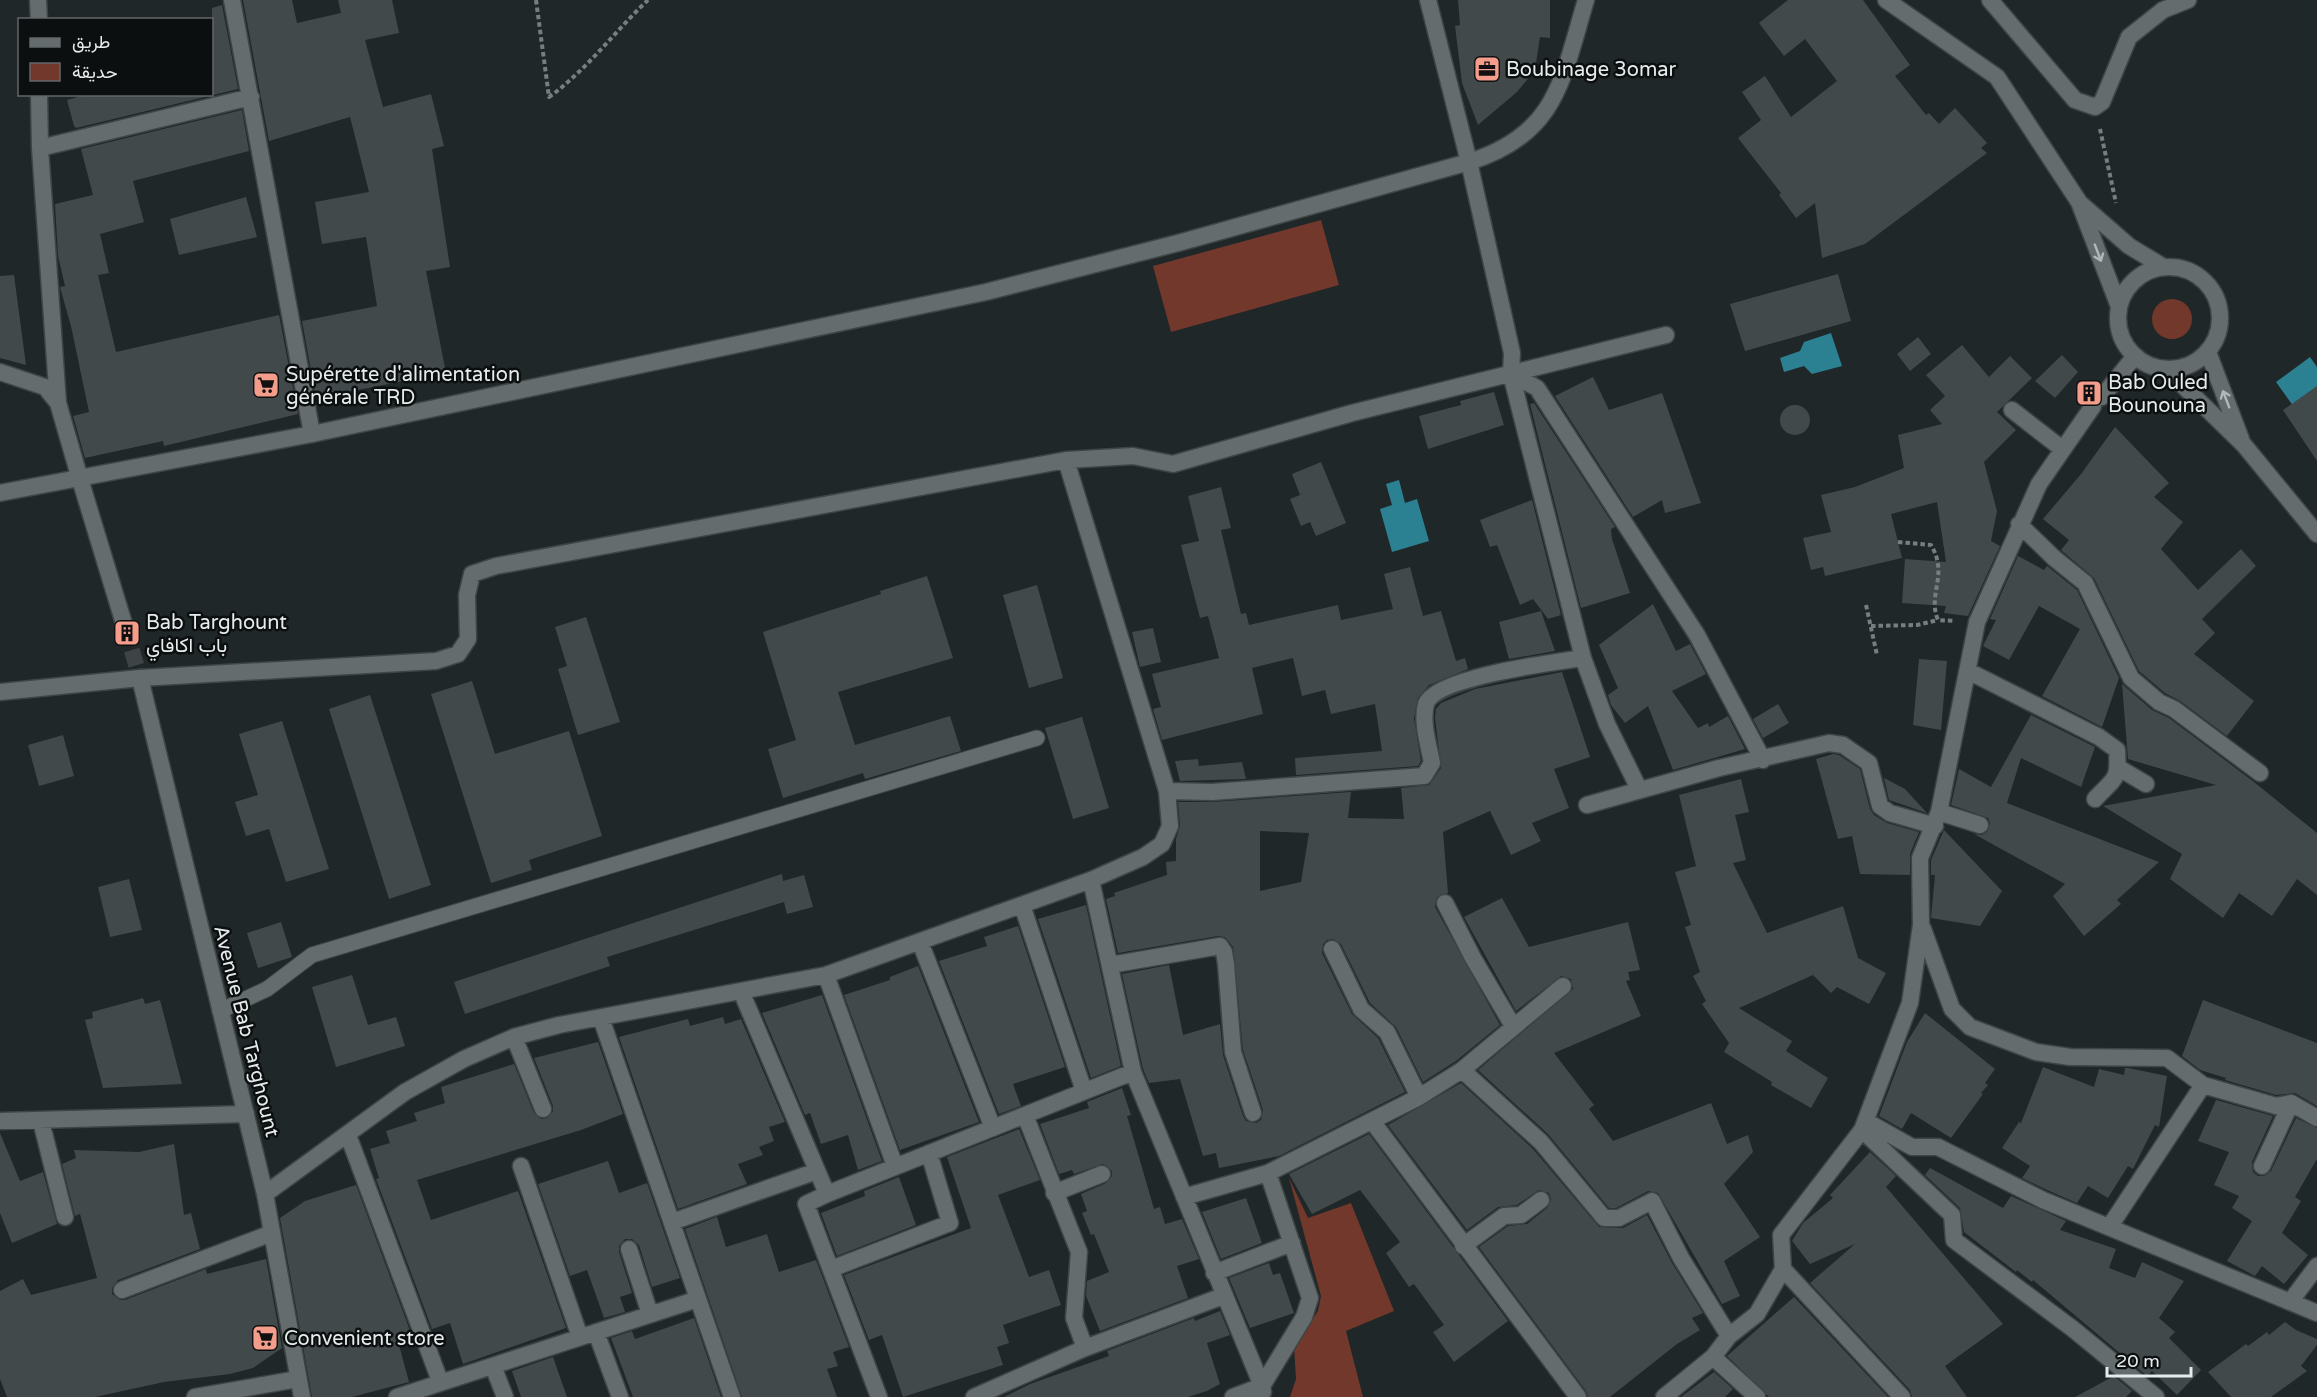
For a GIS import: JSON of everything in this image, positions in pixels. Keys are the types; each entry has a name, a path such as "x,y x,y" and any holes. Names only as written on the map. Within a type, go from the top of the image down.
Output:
{"street":[{"path":"39,0 39,18"},
{"path":"232,0 312,434"},
{"path":"1428,0 1469,162 1512,353 1511,374 1583,658 1607,724 1639,789"},
{"path":"0,493 312,434 996,289 1157,249 1469,162 1494,154 1526,135 1546,111 1562,79 1586,0"},
{"path":"1886,0 1997,77 2079,202 2118,304"},
{"path":"1990,0 2075,100 2095,107 2102,102 2129,37 2163,10 2188,0"},
{"path":"39,96 40,148 58,403 125,627"},
{"path":"40,148 251,97"},
{"path":"2079,202 2129,246 2162,266 2177,267 2192,272 2205,281 2214,294 2220,308 2221,324 2217,339 2208,352 2196,362 2182,368 2166,369 2149,366 2135,356 2125,345 2116,316 2118,304 2137,277 2162,266"},
{"path":"0,692 140,678 436,661 458,654 468,639 466,595 472,574 496,566 1066,460 1133,456 1173,464 1352,414 1666,335"},
{"path":"2208,352 2244,445"},
{"path":"1664,1397 1713,1358 1729,1336 1757,1314 1783,1269 1781,1236 1864,1126 1910,1003 1921,925 1920,858 1937,819 1977,622 2038,484 2061,448 2135,356"},
{"path":"2166,369 2244,445 2317,534"},
{"path":"0,372 45,387 58,403"},
{"path":"1511,374 1537,388 1697,635 1763,760"},
{"path":"2012,410 2061,448"},
{"path":"265,1194 405,1092 464,1059 514,1037 826,975 1091,880 1143,857 1162,844 1170,826 1167,791 1066,460"},
{"path":"2019,524 2085,583 2131,678 2158,702 2174,710 2260,772"},
{"path":"1167,791 1212,792 1424,776 1432,763 1425,719 1426,704 1430,699 1454,685 1524,666 1583,658"},
{"path":"1968,671 2099,737 2117,750 2119,768 2106,790 2095,799"},
{"name":"Avenue Bab Targhount","path":"140,678 265,1194 302,1397"},
{"path":"1587,805 1639,789 1829,743 1843,745 1869,763 1880,806 1890,813 1980,825"},
{"path":"2119,768 2146,783"},
{"path":"1091,880 1133,1072 1263,1391"},
{"path":"1445,903 1473,958 1513,1026"},
{"path":"1022,905 1084,1091"},
{"path":"1921,925 1952,1009 1970,1027 2036,1053 2070,1057 2167,1058 2204,1085 2276,1106 2291,1103 2317,1118"},
{"path":"920,942 993,1128"},
{"path":"1110,965 1220,946 1224,952 1226,964 1233,1052 1253,1113"},
{"path":"1332,949 1361,1009 1387,1032 1419,1097"},
{"path":"826,975 895,1166"},
{"path":"1184,1197 1268,1173 1419,1097 1462,1070 1563,986"},
{"path":"741,991 828,1194"},
{"path":"601,1018 732,1397"},
{"path":"514,1037 543,1109"},
{"path":"1462,1070 1541,1142 1604,1218 1619,1218 1652,1202 1681,1258 1729,1336"},
{"path":"879,1397 806,1204 895,1166 1133,1072"},
{"path":"2110,1226 2204,1085"},
{"path":"2262,1166 2291,1103"},
{"path":"0,1121 246,1114"},
{"path":"1025,1115 1079,1252 1074,1318 1085,1348"},
{"path":"41,1121 66,1217"},
{"path":"1372,1121 1463,1246 1578,1397"},
{"path":"1864,1126 1912,1147 1938,1148 2043,1200 2317,1313"},
{"path":"1864,1126 1952,1215 1954,1240 2073,1329 2156,1397"},
{"path":"348,1135 440,1381"},
{"path":"831,1269 950,1222 928,1154"},
{"path":"521,1166 588,1335 620,1397"},
{"path":"672,1222 818,1171"},
{"path":"1233,1397 1263,1391 1310,1306 1310,1298 1268,1173"},
{"path":"1054,1193 1102,1174"},
{"path":"1463,1246 1504,1216 1521,1215 1541,1200"},
{"path":"122,1290 272,1233"},
{"path":"1214,1273 1292,1243"},
{"path":"629,1250 650,1314"},
{"path":"2290,1302 2317,1266"},
{"path":"1783,1269 1902,1397"},
{"path":"974,1397 1085,1348 1223,1296"},
{"path":"397,1397 440,1381 698,1299"},
{"path":"1713,1358 1757,1397"},
{"path":"493,1366 505,1397"},
{"path":"195,1397 298,1379"},
{"path":"998,1397 1011,1380"}],"lane":[{"path":"220,1011 267,989 312,955 1037,738"}],"path":[{"path":"536,0 549,97 592,62 618,28 648,0"},
{"path":"2095,107 2116,204 2129,246"},
{"path":"1898,542 1931,545 1940,560 1934,611 1938,620"},
{"path":"1866,605 1877,655"},
{"path":"1870,626 1917,625 1938,620 1977,622"}],"green space":[{"path":"1321,220 1339,285 1171,332 1153,266"},
{"path":"2172,299 2180,300 2186,305 2191,311 2191,327 2186,333 2180,338 2172,339 2164,338 2158,333 2153,327 2152,319 2153,311 2158,305 2164,300"},
{"path":"1289,1178 1308,1218 1351,1203 1394,1311 1346,1331 1363,1397 1290,1397 1296,1379 1294,1346 1318,1311 1321,1296"}],"water":[{"path":"1831,333 1842,366 1812,374 1804,366 1784,372 1780,358 1800,351 1804,342"},
{"path":"2310,357 2317,367 2317,439 2276,382"},
{"path":"1399,480 1405,503 1417,499 1429,541 1392,552 1380,509 1392,505 1386,484"}],"building":[{"path":"243,0 292,0 297,23 341,13 338,0 392,0 399,33 365,40 383,107 431,94 444,146 432,149 450,267 426,271 446,373 316,398 302,321 377,306 366,237 322,244 315,202 369,192 350,117 269,141"},
{"path":"1458,0 1550,0 1550,38 1540,37 1535,70 1517,92 1478,125 1462,83 1455,26 1460,25"},
{"path":"1788,0 1863,0 1910,65 1895,76 1926,115 1929,113 1939,124 1955,108 1987,143 1981,148 1987,153 1865,244 1822,258 1815,203 1796,218 1779,195 1781,193 1738,138 1761,120 1742,92 1765,76 1791,117 1837,81 1805,39 1784,56 1759,23"},
{"path":"222,5 238,89 213,95 213,18 212,8"},
{"path":"81,96 209,96 76,128 67,100"},
{"path":"242,110 249,151 133,181 144,222 100,234 109,273 98,275 116,352 279,315 298,414 164,446 163,441 85,458 73,416 89,412 71,326 60,287 65,286 58,256 55,204 93,195 81,149"},
{"path":"246,197 257,237 179,255 170,219"},
{"path":"1838,274 1851,321 1745,351 1730,304"},
{"path":"14,275 26,365 0,358 0,276"},
{"path":"1918,337 1931,354 1910,371 1897,354"},
{"path":"1962,345 1989,377 2010,356 2032,378 1997,412 2016,430 1984,462 1997,511 1991,541 2000,546 1968,616 1944,613 1946,606 1902,603 1905,559 1946,562 1937,502 1891,514 1902,558 1825,576 1823,567 1811,570 1803,538 1831,532 1821,495 1855,487 1904,468 1898,435 1942,424 1930,410 1945,396 1926,375"},
{"path":"2062,355 2078,372 2055,398 2035,381"},
{"path":"1593,377 1609,410 1662,393 1701,503 1665,513 1662,500 1633,517 1555,396"},
{"path":"2317,386 2317,461 2283,410"},
{"path":"1494,392 1504,425 1428,449 1419,416 1461,405 1460,401"},
{"path":"1534,403 1615,527 1611,529 1612,539 1630,593 1581,608 1530,404"},
{"path":"1795,405 1806,409 1810,420 1806,431 1795,435 1784,431 1780,420 1784,409"},
{"path":"2115,427 2169,483 2154,497 2183,522 2161,549 2198,590 2241,549 2256,566 2202,619 2215,633 2194,654 2254,701 2227,736 2180,701 2165,693 2139,671 2094,578 2061,550 2069,540 2043,519 2081,474"},
{"path":"1321,462 1346,523 1316,536 1310,522 1301,526 1290,499 1300,495 1292,474"},
{"path":"1221,487 1231,528 1221,530 1241,614 1246,613 1249,625 1338,605 1341,620 1393,609 1384,574 1410,567 1423,616 1441,611 1456,661 1465,658 1468,669 1429,685 1418,698 1414,718 1421,761 1418,766 1296,775 1295,758 1382,751 1375,704 1331,714 1325,690 1302,696 1293,658 1252,668 1263,714 1162,740 1153,709 1161,707 1152,674 1219,658 1208,616 1200,618 1181,545 1199,541 1188,496"},
{"path":"1532,500 1561,615 1548,619 1533,599 1520,605 1497,545 1490,547 1480,520"},
{"path":"2018,556 2044,570 2047,566 2077,590 2119,678 2102,727 2042,696 2080,629 2039,606 2009,660 1983,646 1996,620 1990,619"},
{"path":"927,576 953,658 838,692 855,745 950,716 961,751 865,779 863,773 783,798 768,749 796,740 763,632 881,594 880,591"},
{"path":"1037,585 1063,678 1029,688 1003,595"},
{"path":"1653,604 1676,651 1690,644 1706,674 1672,691 1698,728 1708,723 1709,727 1728,716 1745,749 1673,770 1648,706 1625,723 1611,705 1608,695 1618,688 1599,645"},
{"path":"1541,611 1555,651 1509,659 1499,622"},
{"path":"586,617 620,722 578,735 558,669 567,666 555,627"},
{"path":"1153,628 1161,662 1140,667 1132,632"},
{"path":"1919,659 1947,661 1941,730 1913,725"},
{"path":"1562,672 1590,757 1554,769 1569,808 1532,823 1541,841 1511,855 1490,811 1443,832 1448,893 1437,897 1435,907 1500,1025 1456,1061 1423,1082 1396,1027 1370,1003 1341,944 1333,939 1327,940 1323,944 1322,953 1352,1014 1378,1038 1405,1092 1279,1156 1219,1168 1216,1153 1203,1156 1180,1079 1149,1083 1143,1069 1122,974 1169,965 1183,1035 1220,1024 1223,1055 1243,1116 1246,1121 1256,1123 1261,1120 1263,1110 1243,1050 1233,947 1225,937 1218,936 1118,953 1106,899 1115,896 1114,893 1167,875 1166,862 1176,861 1176,839 1180,826 1178,802 1213,802 1351,792 1348,818 1404,819 1401,788 1429,785 1441,768 1436,709 1441,703 1475,689","holes":["1260,831 1309,833 1301,882 1260,891"]},
{"path":"472,681 495,754 569,731 602,836 529,860 532,870 491,883 431,694"},
{"path":"2122,684 2152,710 2169,718 2317,833 2317,895 2297,879 2272,916 2239,893 2223,918 2170,879 2182,854 2103,806 2216,785 2128,759"},
{"path":"370,695 431,885 389,899 329,709"},
{"path":"1778,704 1789,723 1763,738 1753,719"},
{"path":"2031,715 2095,747 2081,787 2021,758 2007,803 2159,862 2117,900 2121,904 2084,936 2053,896 2065,884 1974,834 1982,835 1987,832 1990,823 1988,818 1951,805 1959,769 1991,787"},
{"path":"1082,717 1109,808 1073,819 1045,728"},
{"path":"282,721 329,869 286,882 269,829 246,836 235,802 258,795 239,734"},
{"path":"63,735 74,776 39,786 28,745"},
{"path":"1833,754 1839,755 1860,769 1870,809 1874,815 1887,823 1919,832 1910,854 1910,875 1860,874 1852,836 1838,839 1816,759"},
{"path":"1198,759 1199,766 1242,762 1246,779 1180,781 1175,761"},
{"path":"1884,778 1905,789 1927,813 1889,800"},
{"path":"1741,779 1749,812 1735,815 1746,860 1733,863 1767,933 1843,906 1858,958 1886,973 1869,1004 1837,987 1831,993 1813,975 1739,1008 1792,1041 1786,1051 1828,1078 1811,1108 1771,1085 1772,1082 1724,1052 1729,1043 1702,1004 1706,1001 1693,976 1700,972 1685,927 1691,925 1675,872 1696,866 1679,795"},
{"path":"1944,830 2002,891 1980,926 1931,918 1935,875 1931,875 1931,860"},
{"path":"782,874 783,881 804,875 813,907 787,914 784,902 607,957 610,966 465,1014 454,982"},
{"path":"129,879 142,930 110,937 98,887"},
{"path":"1502,898 1529,947 1628,922 1640,970 1628,972 1630,980 1626,981 1641,1016 1554,1053 1594,1105 1589,1109 1613,1141 1711,1103 1727,1144 1748,1135 1753,1152 1724,1184 1760,1237 1724,1261 1740,1296 1722,1304 1658,1193 1648,1191 1616,1208 1609,1208 1548,1134 1478,1070 1573,989 1571,979 1561,976 1516,1011 1464,917"},
{"path":"1086,905 1121,1066 1091,1078 1038,919"},
{"path":"281,922 292,957 258,968 247,933"},
{"path":"1018,926 1065,1067 1013,1084 1021,1106 999,1114 939,961 987,946 984,937"},
{"path":"918,966 979,1122 900,1150 844,995 890,980 890,977"},
{"path":"352,975 368,1025 396,1017 405,1046 336,1067 312,987"},
{"path":"822,995 882,1161 858,1170 848,1135 821,1144 810,1113 805,1115 762,1013"},
{"path":"143,998 145,1004 160,1000 182,1084 103,1088 85,1020 93,1018 92,1012"},
{"path":"2203,1000 2317,1043 2317,1106 2295,1093 2276,1095 2225,1080 2226,1078 2200,1070 2182,1056"},
{"path":"1925,1013 1995,1069 1985,1083 1988,1085 1981,1093 1983,1094 1951,1138 1911,1113 1902,1129 1879,1116 1907,1042"},
{"path":"723,1017 725,1024 741,1019 785,1122 769,1127 774,1141 759,1147 763,1155 738,1164 747,1184 678,1209 619,1037 688,1019 690,1026"},
{"path":"598,1042 623,1114 581,1130 417,1180 431,1220 518,1191 566,1328 463,1364 450,1323 432,1329 376,1179 379,1178 370,1149 390,1143 386,1131 417,1121 414,1113 445,1103 441,1087 514,1064 534,1113 541,1119 547,1118 553,1111 553,1106 534,1058"},
{"path":"2043,1067 2094,1087 2099,1069 2124,1075 2125,1068 2128,1068 2167,1076 2159,1127 2155,1125 2133,1169 2128,1166 2108,1198 2088,1186 2077,1203 2047,1190 2022,1178 2030,1166 2002,1148 2019,1122 2021,1123"},
{"path":"1461,1083 1533,1149 1599,1227 1623,1228 1647,1215 1672,1263 1703,1313 1692,1318 1700,1330 1677,1344 1610,1397 1588,1397 1586,1391 1479,1247 1508,1226 1527,1224 1547,1208 1551,1199 1549,1193 1539,1190 1517,1205 1498,1207 1467,1230 1388,1125"},
{"path":"1122,1088 1131,1115 1127,1116 1154,1209 1160,1207 1165,1224 1182,1219 1199,1259 1177,1266 1188,1298 1100,1331 1086,1296 1087,1281 1109,1272 1094,1234 1091,1235 1082,1213 1087,1211 1081,1194 1106,1183 1112,1176 1112,1171 1103,1164 1074,1174 1072,1170 1059,1174 1040,1124 1089,1108 1087,1102"},
{"path":"2216,1100 2273,1116 2252,1162 2253,1172 2258,1176 2264,1176 2271,1171 2296,1118 2317,1128 2317,1159 2295,1197 2301,1201 2282,1233 2308,1255 2284,1284 2262,1266 2255,1276 2227,1261 2252,1221 2232,1208 2239,1196 2214,1185 2229,1152 2198,1141"},
{"path":"1019,1129 1040,1180 998,1195 1029,1277 1049,1270 1061,1305 1003,1325 1009,1343 997,1347 1003,1365 903,1397 882,1335 869,1340 844,1275 971,1228 947,1157"},
{"path":"0,1133 20,1181 43,1172 57,1224 12,1243 0,1213"},
{"path":"1369,1134 1508,1321 1454,1362 1433,1332 1444,1325 1414,1284 1409,1287 1386,1253 1400,1242 1360,1190 1312,1214 1289,1174"},
{"path":"174,1144 184,1215 191,1213 200,1249 118,1280 112,1288 112,1294 120,1300 125,1300 206,1269 207,1274 266,1259 282,1348 253,1368 230,1374 164,1382 95,1397 7,1397 0,1379 0,1291 23,1279 31,1295 97,1278 80,1214 75,1216 62,1164 76,1158 74,1150 139,1152"},
{"path":"1870,1152 1896,1176 1886,1187 2003,1324 1945,1366 1967,1397 1912,1397 1910,1390 1810,1283 1855,1244 1810,1264 1792,1241 1803,1223 1833,1198 1830,1195"},
{"path":"608,1161 619,1193 647,1183 680,1278 652,1287 639,1245 632,1239 625,1239 619,1246 619,1252 632,1293 620,1297 625,1312 604,1318 587,1270 570,1276 538,1184"},
{"path":"1930,1168 2003,1208 2011,1196 2066,1221 2060,1230 2116,1249 2109,1268 2135,1278 2142,1262 2184,1281 2159,1318 2175,1332 2169,1338 2201,1370 2177,1395 2152,1371 2147,1376 2033,1280 2032,1282 2017,1270 2016,1272 1964,1232 1960,1208 1925,1175"},
{"path":"899,1177 916,1225 837,1256 821,1213 865,1196 864,1191"},
{"path":"356,1185 412,1336 398,1341 409,1382 352,1397 312,1397 280,1218 305,1201"},
{"path":"1246,1198 1262,1243 1221,1259 1202,1212"},
{"path":"717,1217 726,1247 767,1234 779,1272 816,1260 849,1347 833,1352 838,1366 827,1369 837,1397 742,1397 685,1229"},
{"path":"1269,1263 1273,1275 1280,1273 1294,1313 1250,1328 1229,1278"},
{"path":"1794,1297 1888,1397 1769,1397 1727,1356"},
{"path":"1220,1311 1230,1335 1207,1343 1220,1384 1207,1391 1188,1397 1004,1397 1030,1384 1109,1356 1107,1351 1194,1318 1195,1321"},
{"path":"694,1318 721,1397 633,1397 611,1338 632,1331 635,1339"},
{"path":"2285,1322 2296,1330 2317,1339 2317,1345 2301,1366 2307,1371 2271,1397 2231,1397 2208,1372 2246,1344 2248,1346 2267,1332 2269,1335"},
{"path":"553,1357 567,1397 521,1397 512,1371"},
{"path":"1714,1372 1733,1389 1725,1397 1681,1397"},
{"path":"2114,1376 2132,1391 2126,1397 2075,1397"}],"tunnel":[{"path":"125,627 140,678"}],"place":[{"name":"Boubinage 3omar","path":"1487,69"},
{"name":"Supérette d'alimentation générale TRD","path":"266,385"},
{"name":"Bab Ouled Bounouna","path":"2089,393"},
{"name":"Bab Targhount باب اكافاي","path":"127,633"},
{"name":"Convenient store","path":"265,1338"}]}
